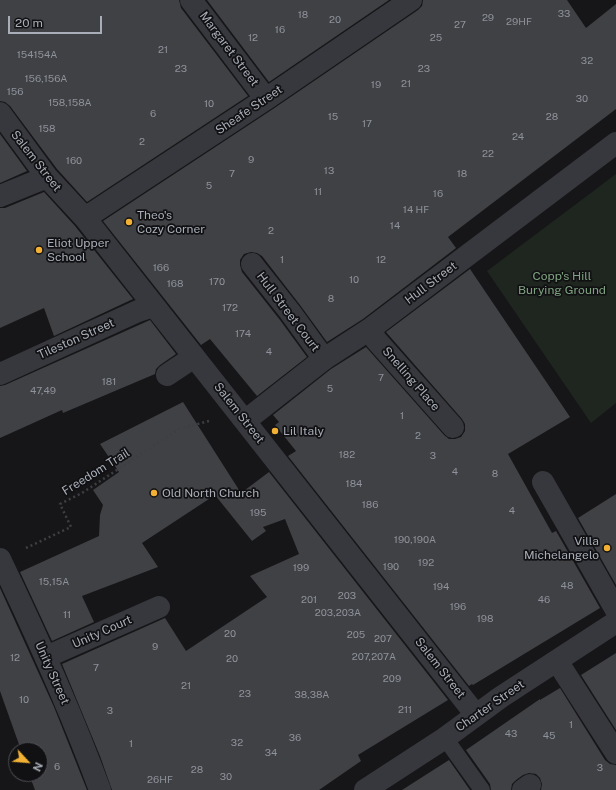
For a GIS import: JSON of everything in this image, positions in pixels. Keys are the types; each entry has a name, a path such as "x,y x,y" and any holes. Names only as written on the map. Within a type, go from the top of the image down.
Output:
{"street":[{"name":"Margaret Street","path":"191,0 266,99"},
{"name":"Sheafe Street","path":"85,218 266,99 411,0"},
{"name":"Salem Street","path":"0,113 47,177 85,218 476,715"},
{"name":"Hull Street","path":"245,421 324,359 370,330 616,143"},
{"path":"0,196 47,177"},
{"name":"Hull Street Court","path":"252,264 290,312 324,359"},
{"name":"Tileston Street","path":"0,374 138,311 153,306"},
{"name":"Snelling Place","path":"370,330 376,340 453,428"},
{"path":"167,375 194,356"},
{"path":"543,482 616,610"},
{"name":"Unity Street","path":"0,560 46,657 100,790"},
{"name":"Unity Court","path":"46,657 159,607"},
{"name":"Charter Street","path":"365,790 445,738 501,697 616,622"},
{"path":"557,661 616,753"}],"lane":[{"path":"445,738 482,790"}],"path":[{"name":"Freedom Trail","path":"20,550 71,527 60,504 82,493 179,429 214,420"}],"green space":[{"name":"Copp's Hill Burying Ground","path":"616,174 616,403 591,423 487,271"}],"building":[{"path":"0,0 179,0 181,8 248,96 87,202 57,169 10,106 5,102 0,101"},
{"path":"207,0 389,0 269,82"},
{"path":"423,0 567,0 586,28 616,4 616,109 448,237 456,248 363,319 327,342 262,256 251,252 244,254 240,260 242,272 307,357 257,396 210,339 201,345 103,221 273,109 418,10 422,6"},
{"path":"0,134 27,171 0,183"},
{"name":"Eliot Upper School","path":"44,192 75,226 133,299 54,336 44,308 0,328 0,208 5,208"},
{"path":"470,269 570,417 508,454 552,533 556,531 600,608 469,686 288,456 296,451 275,425 279,422 273,415 331,369 366,347 444,435 449,439 461,437 465,431 465,424 462,419 386,332"},
{"path":"150,320 176,354 160,365 156,369 155,374 63,413 62,410 0,438 0,386"},
{"path":"183,402 241,493 269,472 448,700 358,755 361,761 319,790 112,790 100,756 62,664 165,618 186,651 267,597 250,576 299,554 285,519 263,527 266,531 252,541 215,495 142,543 158,567 82,596 94,622 52,641 20,572 99,536 100,515 103,505 93,490 119,472 100,444"},
{"name":"Villa Michelangelo","path":"616,494 616,585 578,518"},
{"path":"0,588 54,707 87,790 35,790 32,782 48,782 48,742 18,742 0,691"},
{"path":"616,653 616,730 581,675"},
{"path":"560,688 605,760 610,764 616,765 616,790 541,790 542,784 540,778 536,774 529,773 516,780 512,784 511,790 491,790 490,784 466,750 540,699"},
{"path":"449,760 470,790 402,790"}],"place":[{"name":"Theo's Cozy Corner","path":"129,222"},
{"name":"Eliot Upper School","path":"39,250"},
{"name":"Lil Italy","path":"275,431"},
{"name":"Old North Church","path":"154,493"},
{"name":"Villa Michelangelo","path":"607,548"}]}
